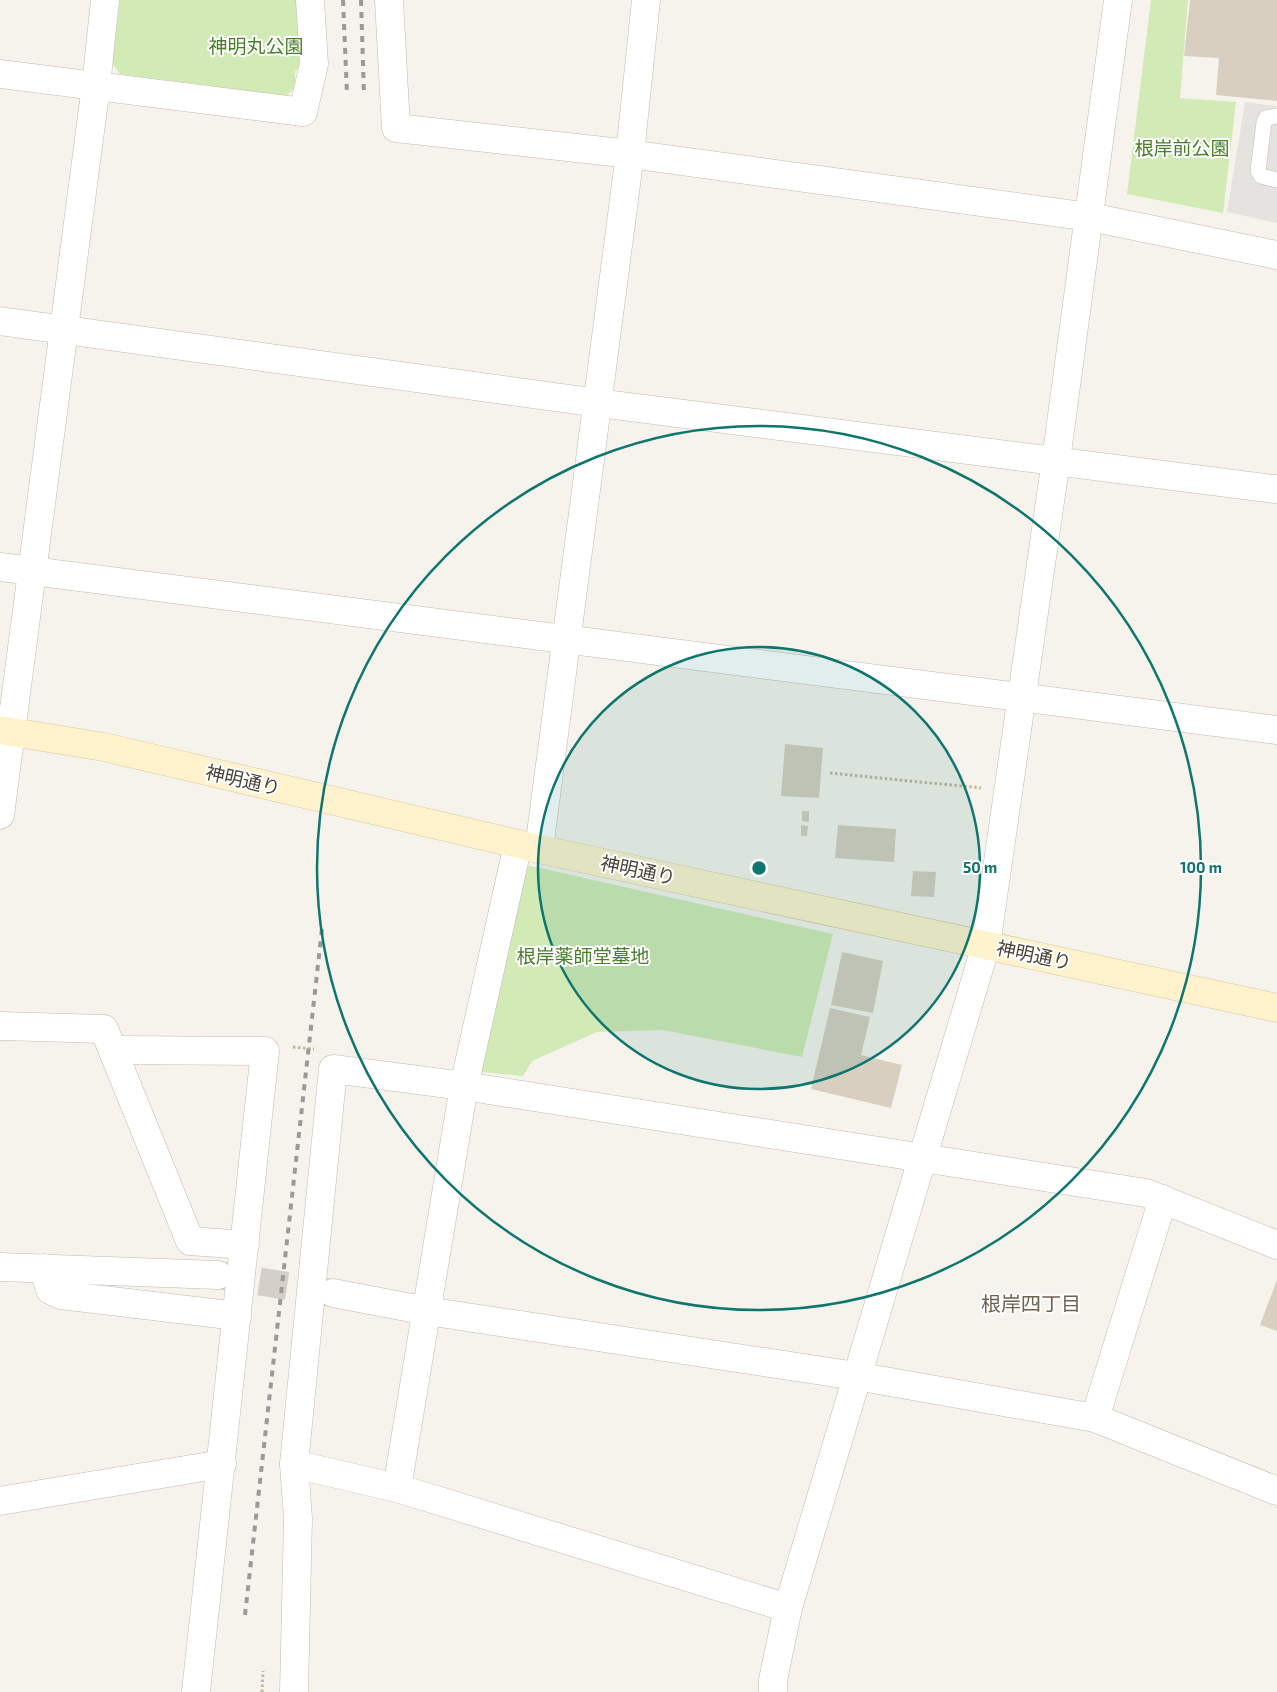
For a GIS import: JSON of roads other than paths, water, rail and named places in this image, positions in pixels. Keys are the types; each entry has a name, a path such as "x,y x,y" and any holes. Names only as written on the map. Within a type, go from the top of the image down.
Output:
{"street":[{"path":"0,815 5,731 32,571 96,86 105,0"},
{"path":"0,74 303,112 314,64 310,0"},
{"path":"389,0 396,128 630,154 1090,217 1277,255"},
{"path":"397,1488 464,1086 529,847 567,638 630,154 646,0"},
{"path":"773,1692 773,1680 788,1608 920,1159 986,945 1090,217 1118,0"},
{"path":"0,321 598,403 1274,489"},
{"path":"0,566 1277,730"},
{"name":"神明通り","path":"5,731 104,747 529,847 1277,1008"},
{"path":"0,1026 104,1029 190,1241 245,1245"},
{"path":"112,1050 265,1051 196,1692"},
{"path":"294,1692 298,1519 294,1464 333,1069 464,1086 1146,1193 1277,1245"},
{"path":"1095,1418 1163,1199"},
{"path":"0,1268 218,1275"},
{"path":"44,1268 50,1290 61,1295 237,1316"},
{"path":"333,1293 426,1311 856,1376 1095,1418 1277,1491"},
{"path":"0,1501 222,1464"},
{"path":"294,1464 397,1488 788,1608"}],"lane":[{"path":"1277,116 1266,118 1264,122 1258,170 1260,176 1277,180"}],"tunnel":[{"path":"218,1275 333,1293"}],"railway":[{"path":"343,0 347,94"},
{"path":"361,0 364,96"},
{"path":"245,1615 322,929"}],"district":[{"name":"根岸四丁目","path":"1031,1304"}],"park label":[{"name":"神明丸公園","path":"256,46"},
{"name":"根岸前公園","path":"1182,148"},
{"name":"根岸薬師堂墓地","path":"583,956"}]}
